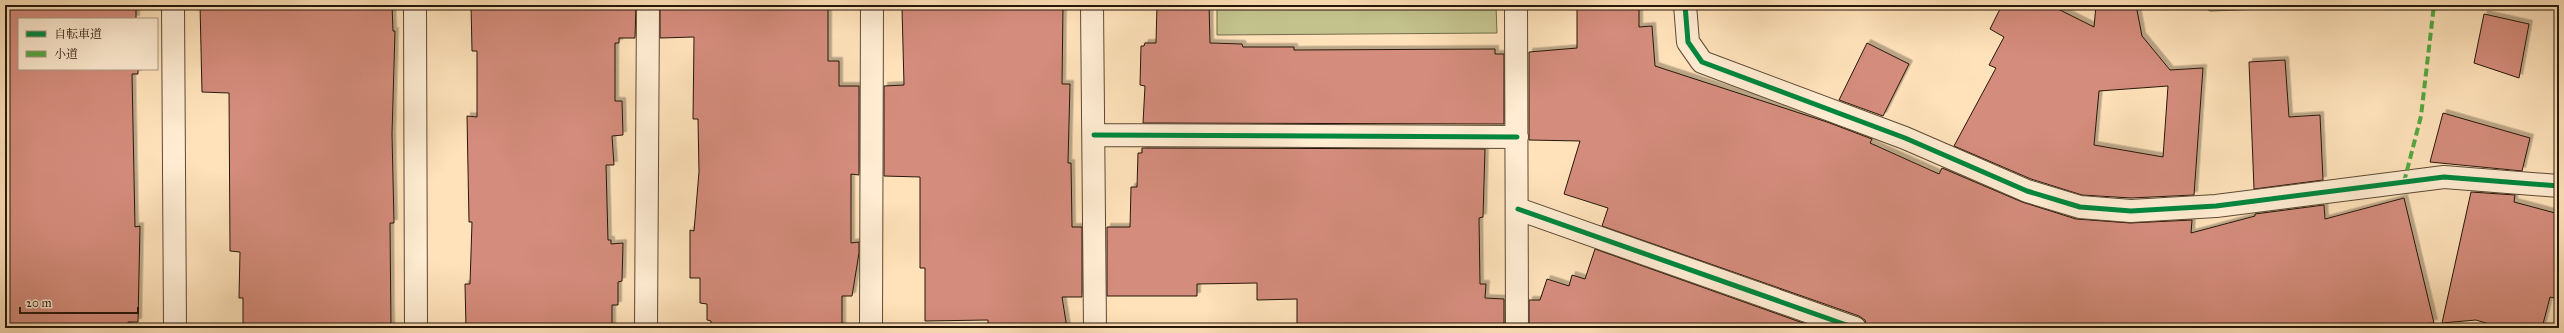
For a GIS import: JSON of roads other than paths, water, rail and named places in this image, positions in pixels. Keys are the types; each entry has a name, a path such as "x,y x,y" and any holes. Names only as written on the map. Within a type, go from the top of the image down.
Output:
{"street":[{"path":"173,5 175,328"},
{"path":"415,5 416,328"},
{"path":"646,328 648,5"},
{"path":"871,328 872,5"},
{"path":"1092,5 1095,328"},
{"path":"1516,5 1518,209 1517,328"},
{"path":"1685,5 1688,42 1702,62 1905,138 2027,191 2080,207 2131,211 2216,206 2444,177 2559,186"},
{"path":"1094,135 1517,137"},
{"path":"1518,209 1855,328"}]}
